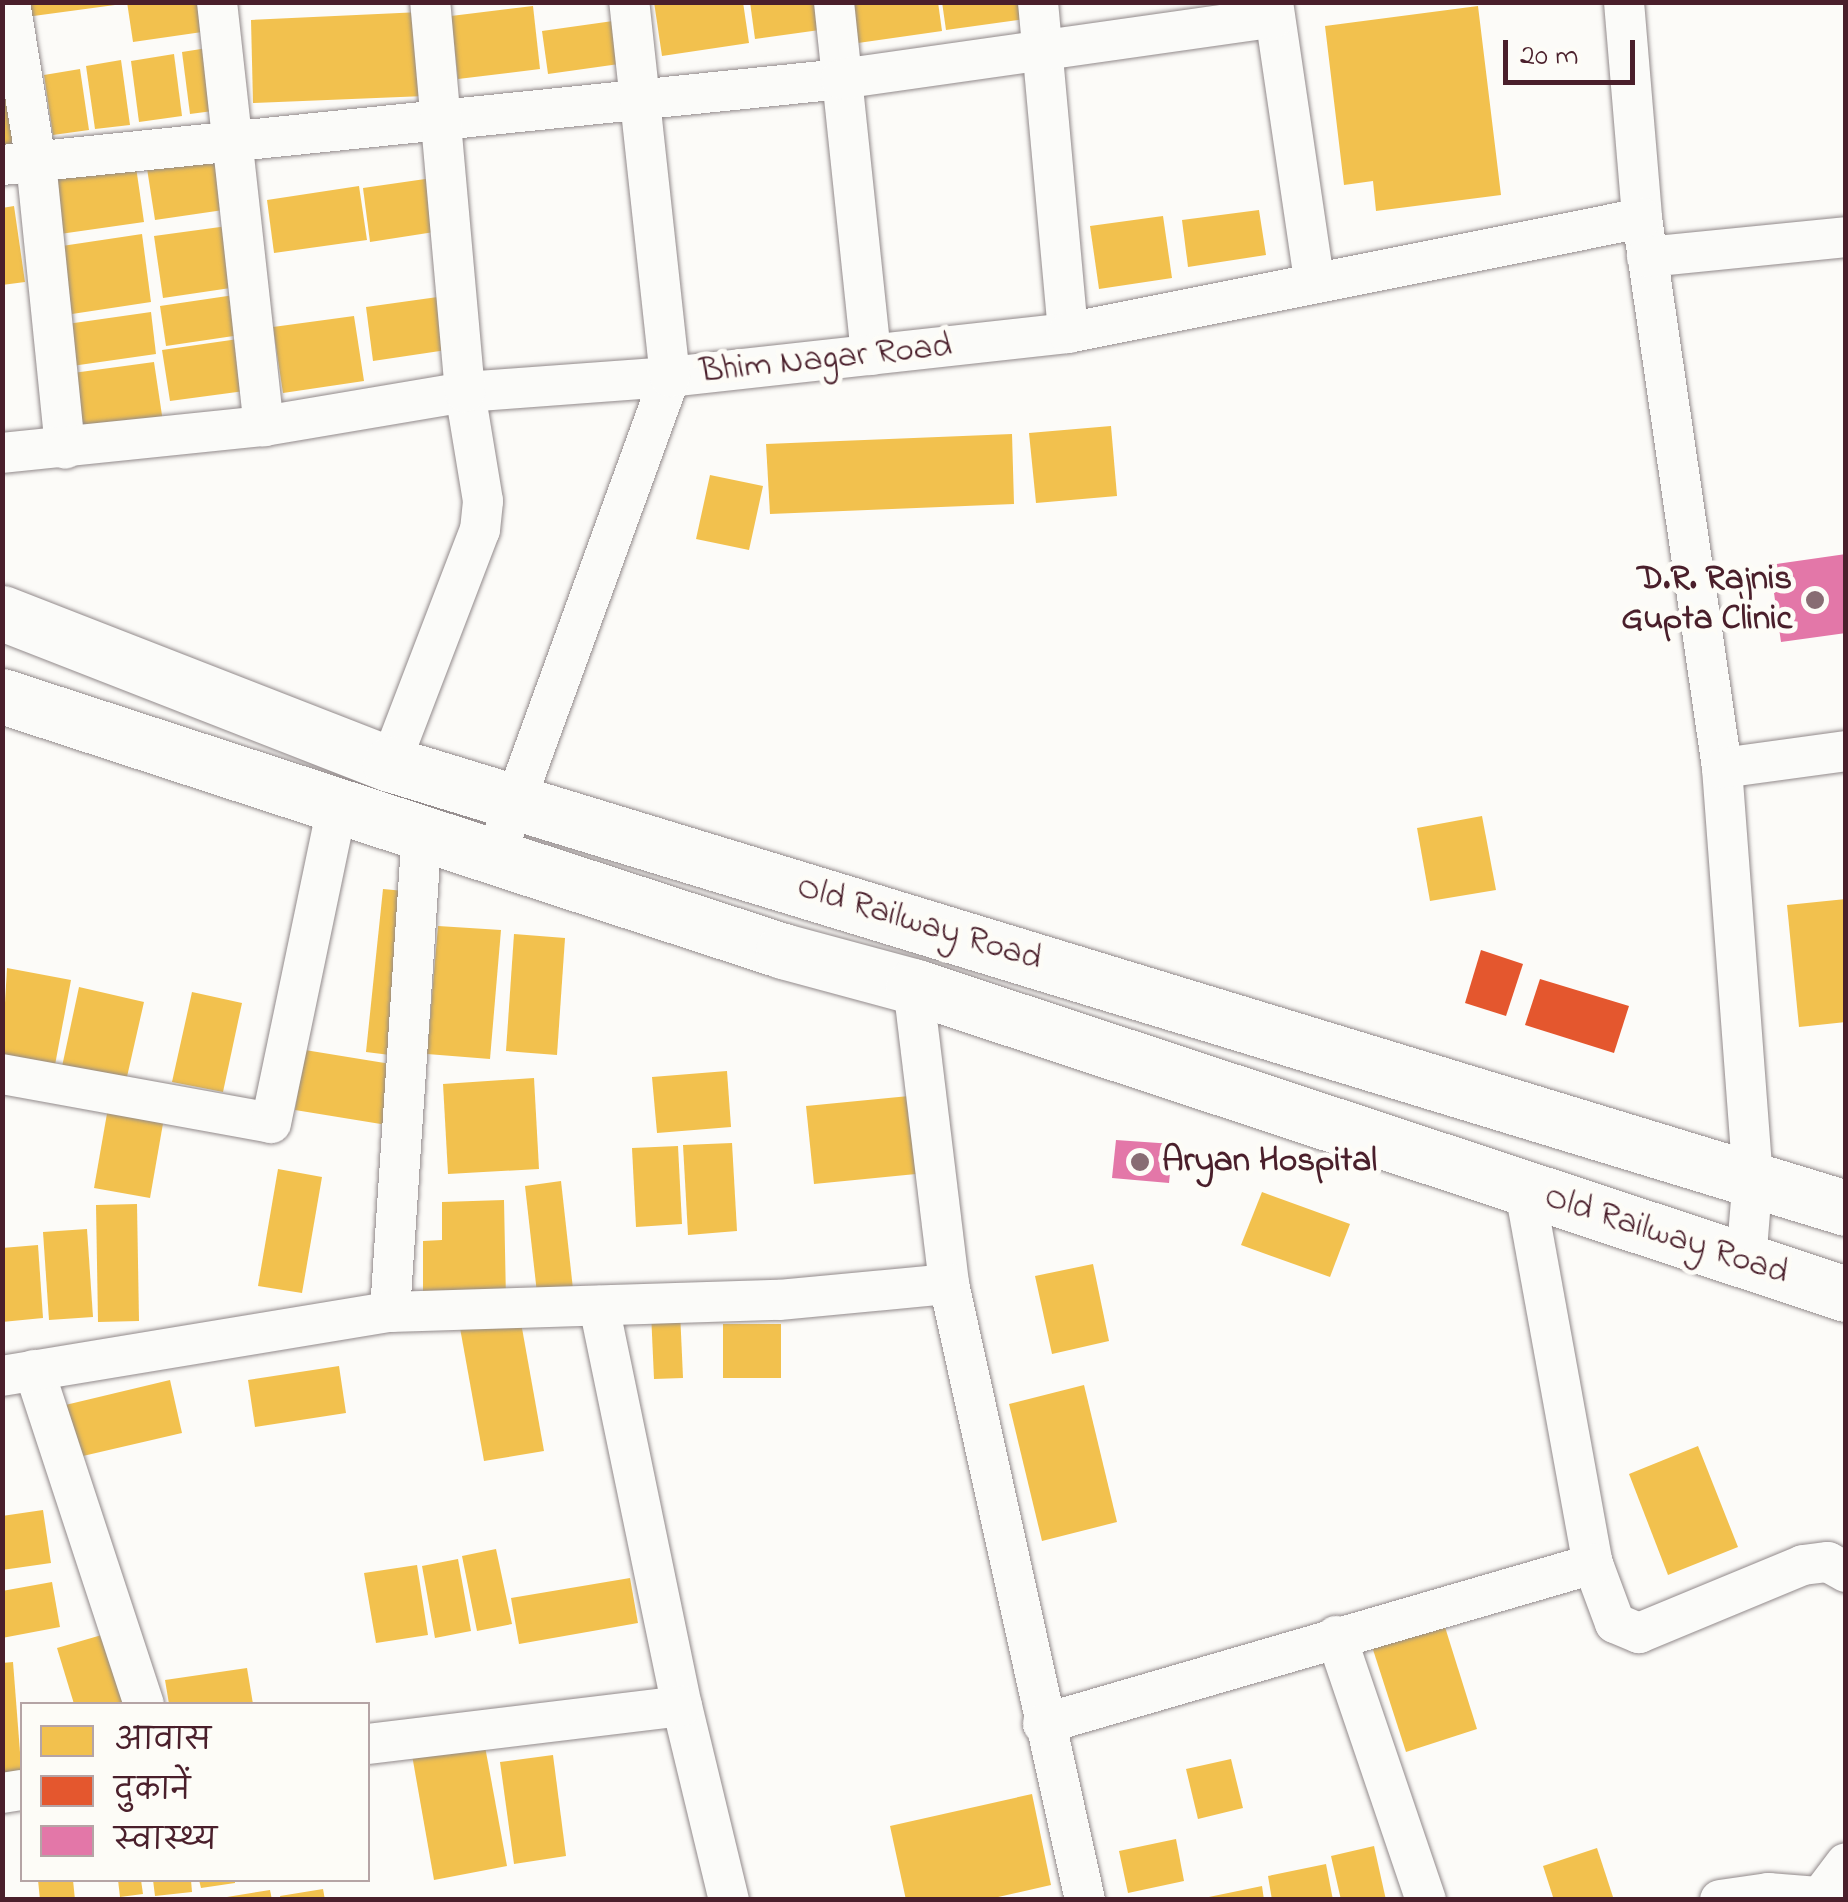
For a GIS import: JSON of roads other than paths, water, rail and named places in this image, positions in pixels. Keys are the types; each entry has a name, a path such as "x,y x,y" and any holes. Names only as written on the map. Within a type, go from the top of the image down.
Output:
{"main road":[{"name":"Old Railway Road","path":"2,612 390,764 1753,1176 1846,1208"},
{"name":"Old Railway Road","path":"2,696 495,857 913,986 1846,1294"}],"street":[{"path":"10,2 19,164 65,448"},
{"path":"217,2 264,426"},
{"path":"390,764 480,530 479,449 465,392 445,118 430,2"},
{"path":"495,857 670,378 629,2"},
{"path":"834,2 870,355"},
{"path":"1038,2 1068,332"},
{"path":"1624,2 1644,238 1722,768 1753,1176 1746,1262"},
{"path":"19,164 233,146 445,118 642,102 842,79 1274,10 1314,280"},
{"name":"Bhim Nagar Road","path":"2,453 264,426 465,392 670,378 1068,332 1314,280 1644,238 1846,237"},
{"path":"1722,768 1846,751"},
{"path":"2,1074 271,1123 337,806"},
{"path":"390,1312 422,833"},
{"path":"913,986 949,1284 1085,1900"},
{"path":"1525,1191 1593,1564 1608,1613 1625,1632 1639,1634 1803,1565 1828,1562 1846,1572"},
{"path":"143,1702 18,1373 390,1312 779,1300 949,1284"},
{"path":"599,1306 682,1706 729,1900"},
{"path":"1044,1724 1593,1564"},
{"path":"1336,1636 1426,1900"},
{"path":"370,1744 682,1706"},
{"path":"1720,1900 1768,1893 1818,1898 1846,1863"}],"place":[{"name":"D.R. Rajnis Gupta Clinic","path":"1815,600"},
{"name":"Aryan Hospital","path":"1140,1162"}]}
